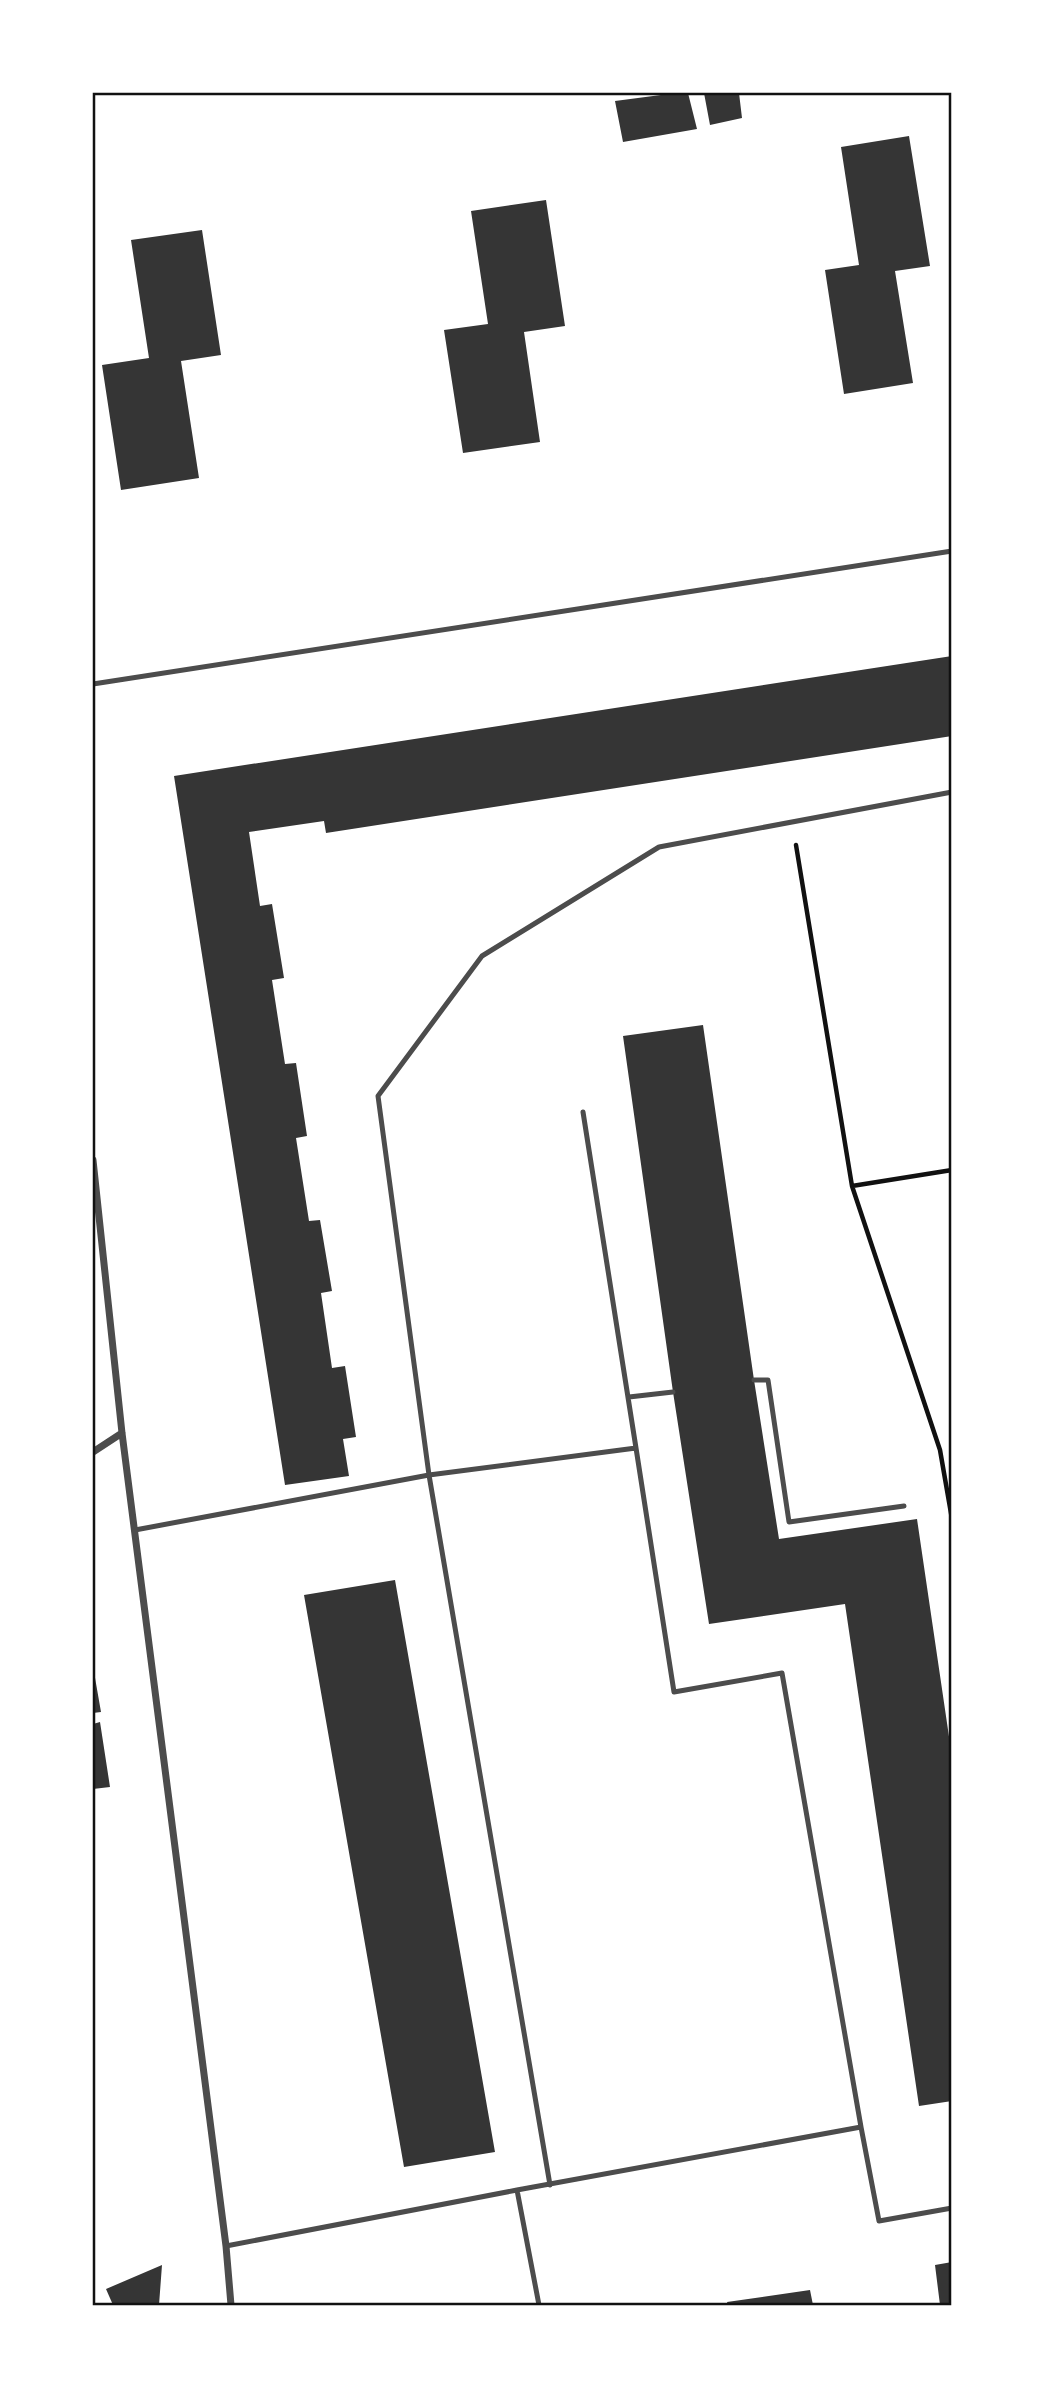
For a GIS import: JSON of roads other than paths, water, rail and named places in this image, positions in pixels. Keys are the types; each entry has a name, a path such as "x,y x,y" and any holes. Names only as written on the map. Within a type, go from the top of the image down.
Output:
{"street":[{"path":"93,1160 122,1433 226,2246 231,2305"},
{"path":"93,1452 122,1433"}],"lane":[{"path":"93,684 952,551"},
{"path":"550,2185 429,1475 378,1096 482,956 659,847 952,792"},
{"path":"583,1112 674,1692 782,1673 879,2221 952,2208"},
{"path":"754,1380 768,1380 789,1522 904,1506"},
{"path":"629,1397 673,1392"},
{"path":"135,1530 429,1475 636,1448"},
{"path":"226,2246 861,2127"},
{"path":"517,2190 539,2305"}]}
